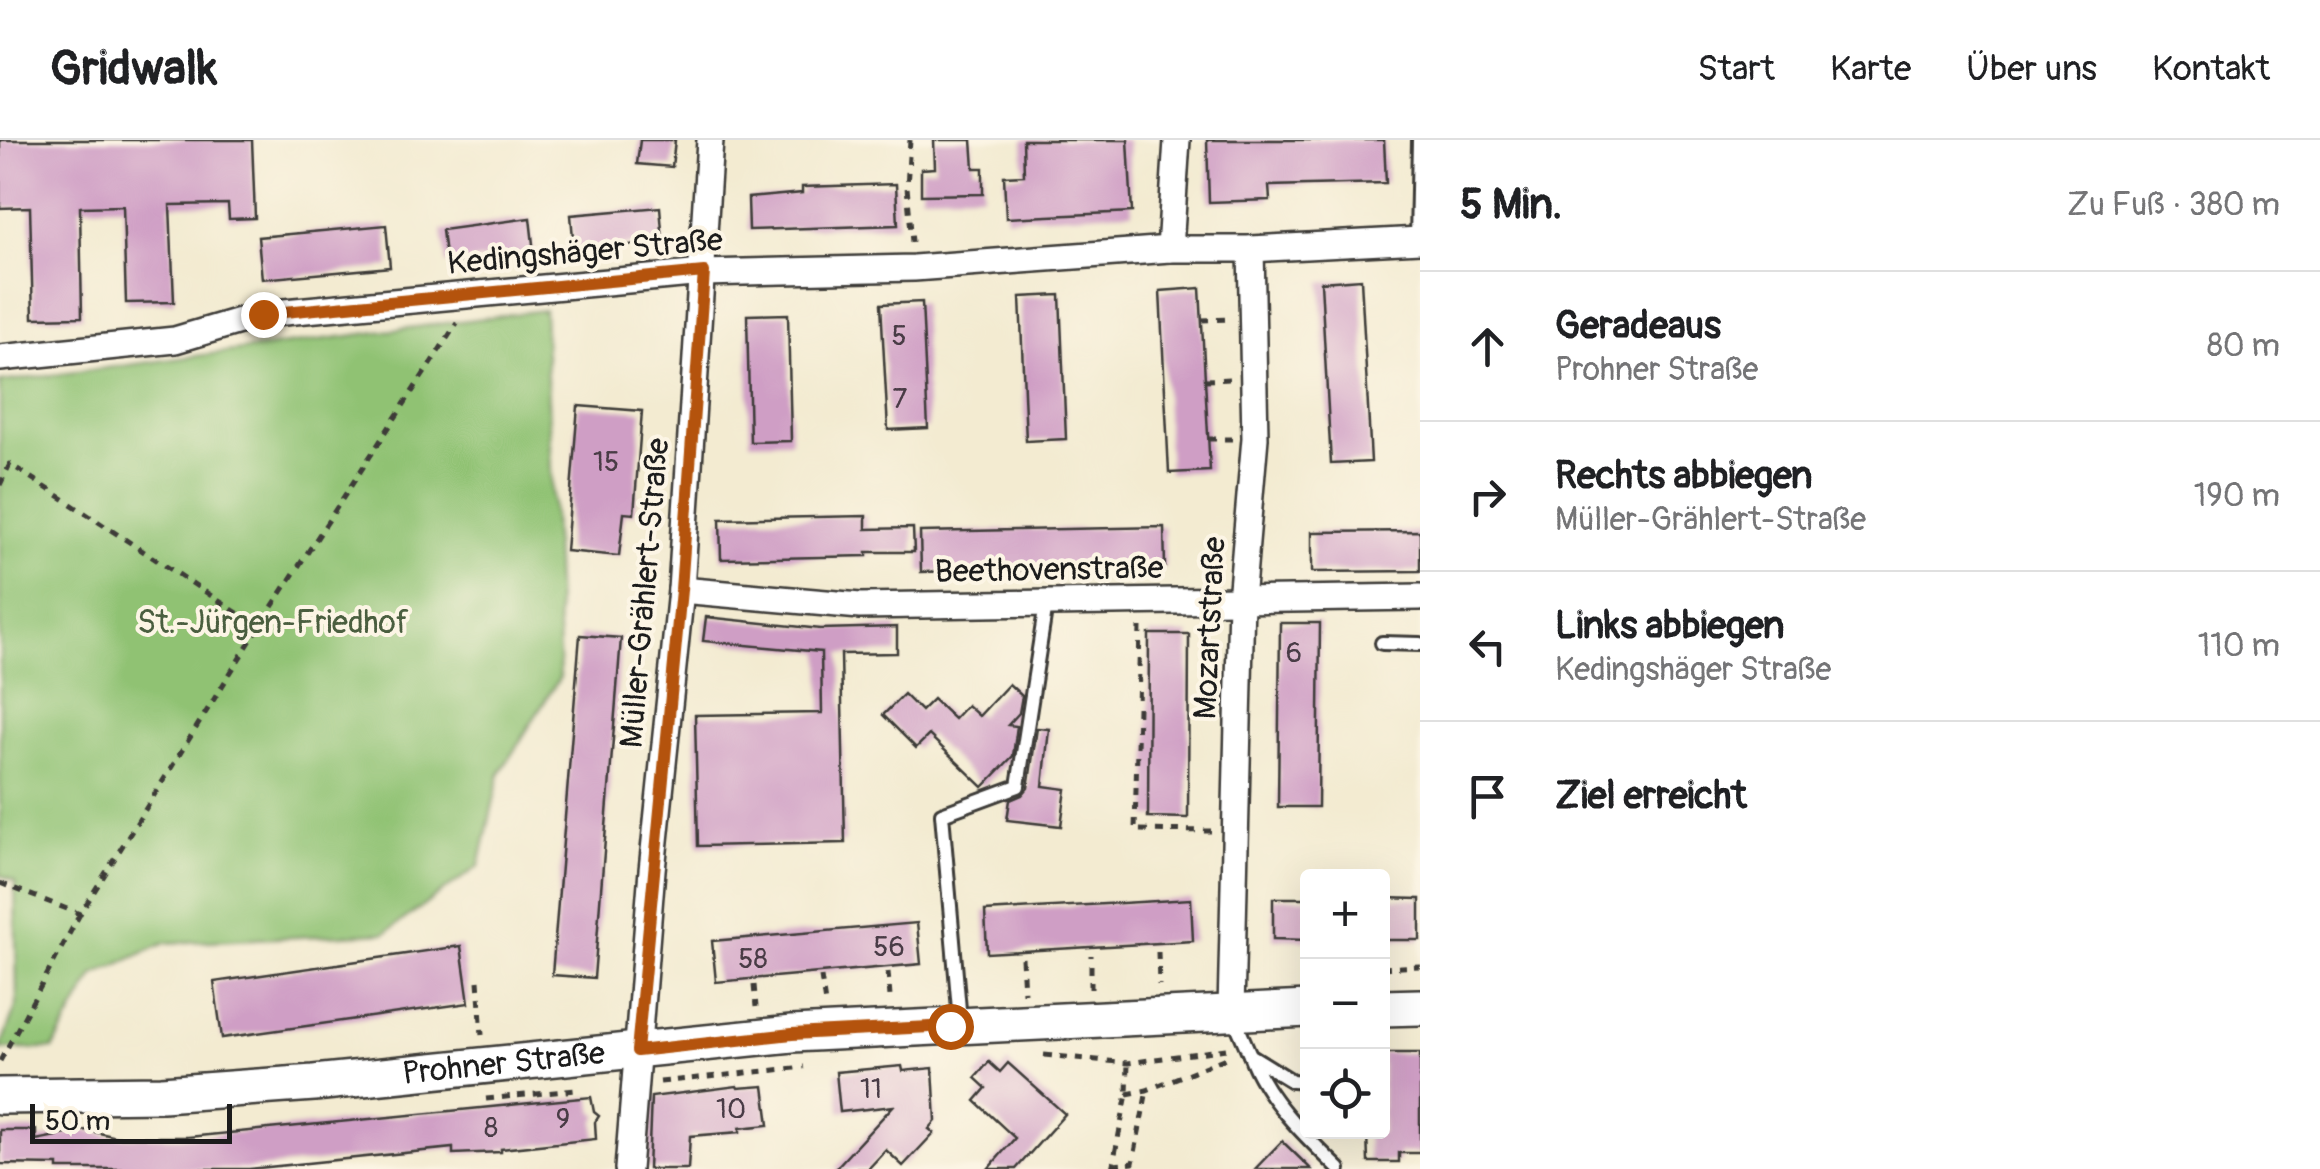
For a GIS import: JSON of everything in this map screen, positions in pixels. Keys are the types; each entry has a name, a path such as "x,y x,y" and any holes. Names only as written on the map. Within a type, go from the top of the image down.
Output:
{"main road":[{"path":"1390,1008 1420,1007"},
{"name":"Prohner Straße","path":"0,1096 162,1094 314,1083 792,1034 1300,1009"}],"street":[{"name":"Müller-Grählert-Straße","path":"628,1169 681,590 710,140"},
{"path":"1170,249 1177,140"},
{"name":"Kedingshäger Straße","path":"0,358 175,340 263,314 704,272 914,268 1170,249 1418,240"},
{"name":"Mozartstraße","path":"1231,1010 1241,600 1254,438 1251,249"},
{"name":"Beethovenstraße","path":"681,590 860,606 1420,597"}],"lane":[{"path":"1418,240 1419,140"},
{"path":"960,1025 942,814 1018,786 1046,604"},
{"path":"1382,643 1420,644"},
{"path":"1231,1010 1256,1070 1303,1133 1338,1169"},
{"path":"1250,1055 1292,1082 1300,1082"}],"path":[{"path":"910,140 907,187 914,268"},
{"path":"0,1061 80,914 259,627 476,294"},
{"path":"0,485 10,464 259,627"},
{"path":"1141,600 1135,830 1234,831"},
{"path":"0,883 80,914"},
{"path":"1158,952 1159,986"},
{"path":"1091,956 1091,989"},
{"path":"1022,958 1024,993"},
{"path":"1390,968 1420,966"},
{"path":"888,972 890,998"},
{"path":"821,978 825,1004"},
{"path":"478,981 482,1035"},
{"path":"754,985 756,1009"},
{"path":"1127,1094 1229,1059 1237,1047"},
{"path":"1128,1063 1127,1094 1112,1167 1133,1164 1147,1090"}],"green space":[{"name":"St.-Jürgen-Friedhof","path":"544,310 560,677 500,773 479,866 385,933 165,943 94,975 53,1049 0,1049 17,1004 15,882 0,875 0,382"}],"building":[{"path":"0,140 252,140 255,218 229,219 228,204 170,205 174,302 126,303 123,206 80,207 82,317 33,318 30,207 0,208"},
{"path":"640,140 675,140 672,167 637,164"},
{"path":"934,140 972,140 974,168 983,168 983,194 921,195 921,169 935,168"},
{"path":"1023,140 1128,140 1132,212 1006,218 1004,176 1024,175"},
{"path":"1207,140 1384,140 1386,183 1269,186 1270,200 1209,202"},
{"path":"896,184 898,225 749,230 748,198 802,193 802,187"},
{"path":"660,207 663,242 574,250 571,215"},
{"path":"530,218 534,253 446,264 442,230"},
{"path":"386,225 390,267 262,279 258,237"},
{"path":"1361,279 1371,462 1331,464 1321,282"},
{"path":"1200,288 1210,471 1169,473 1160,291"},
{"path":"1060,295 1066,439 1026,441 1020,297"},
{"path":"922,302 928,428 888,430 881,304"},
{"path":"788,314 791,441 750,442 747,315"},
{"path":"578,406 642,411 634,514 624,513 619,556 566,551"},
{"path":"866,516 866,529 913,528 914,552 721,559 720,519"},
{"path":"1164,527 1165,567 921,572 920,532"},
{"path":"1420,531 1420,571 1312,572 1312,532"},
{"path":"706,617 821,629 897,627 897,653 841,654 845,843 698,846 695,715 822,713 821,652 703,641"},
{"path":"1280,623 1320,623 1318,807 1278,807"},
{"path":"1149,634 1189,634 1188,818 1148,817"},
{"path":"580,635 621,638 594,978 552,975"},
{"path":"1009,684 1022,696 1019,713 1008,725 1017,726 1013,756 983,787 929,735 916,748 883,715 904,694 921,711 933,699 954,719 967,705 979,716"},
{"path":"1037,728 1049,729 1043,786 1066,789 1061,826 1007,820 1010,800 1028,788"},
{"path":"1273,898 1300,898 1300,940 1273,939"},
{"path":"1390,898 1420,899 1420,940 1390,940"},
{"path":"1191,899 1193,941 987,953 985,911"},
{"path":"917,923 921,964 716,982 712,941"},
{"path":"461,946 469,1003 222,1038 214,982"},
{"path":"1390,1053 1420,1053 1420,1153 1399,1153 1399,1162 1368,1162 1367,1139 1390,1139"},
{"path":"989,1062 1000,1072 1008,1063 1065,1114 1016,1169 988,1169 1015,1138 975,1101 986,1088 975,1078"},
{"path":"902,1066 903,1071 933,1068 936,1121 929,1129 934,1133 903,1166 886,1150 868,1169 835,1169 893,1106 840,1112 836,1072"},
{"path":"764,1086 769,1125 690,1136 688,1169 648,1169 651,1097"},
{"path":"591,1097 594,1112 599,1116 595,1122 596,1139 501,1152 453,1154 453,1148 249,1169 58,1169 58,1165 0,1164 0,1130 36,1130 36,1140 86,1130 117,1137 188,1137"},
{"path":"1282,1141 1311,1169 1255,1169"}],"route":[{"path":"263,314 704,272 681,590 637,1051 792,1034 950,1026"}]}
